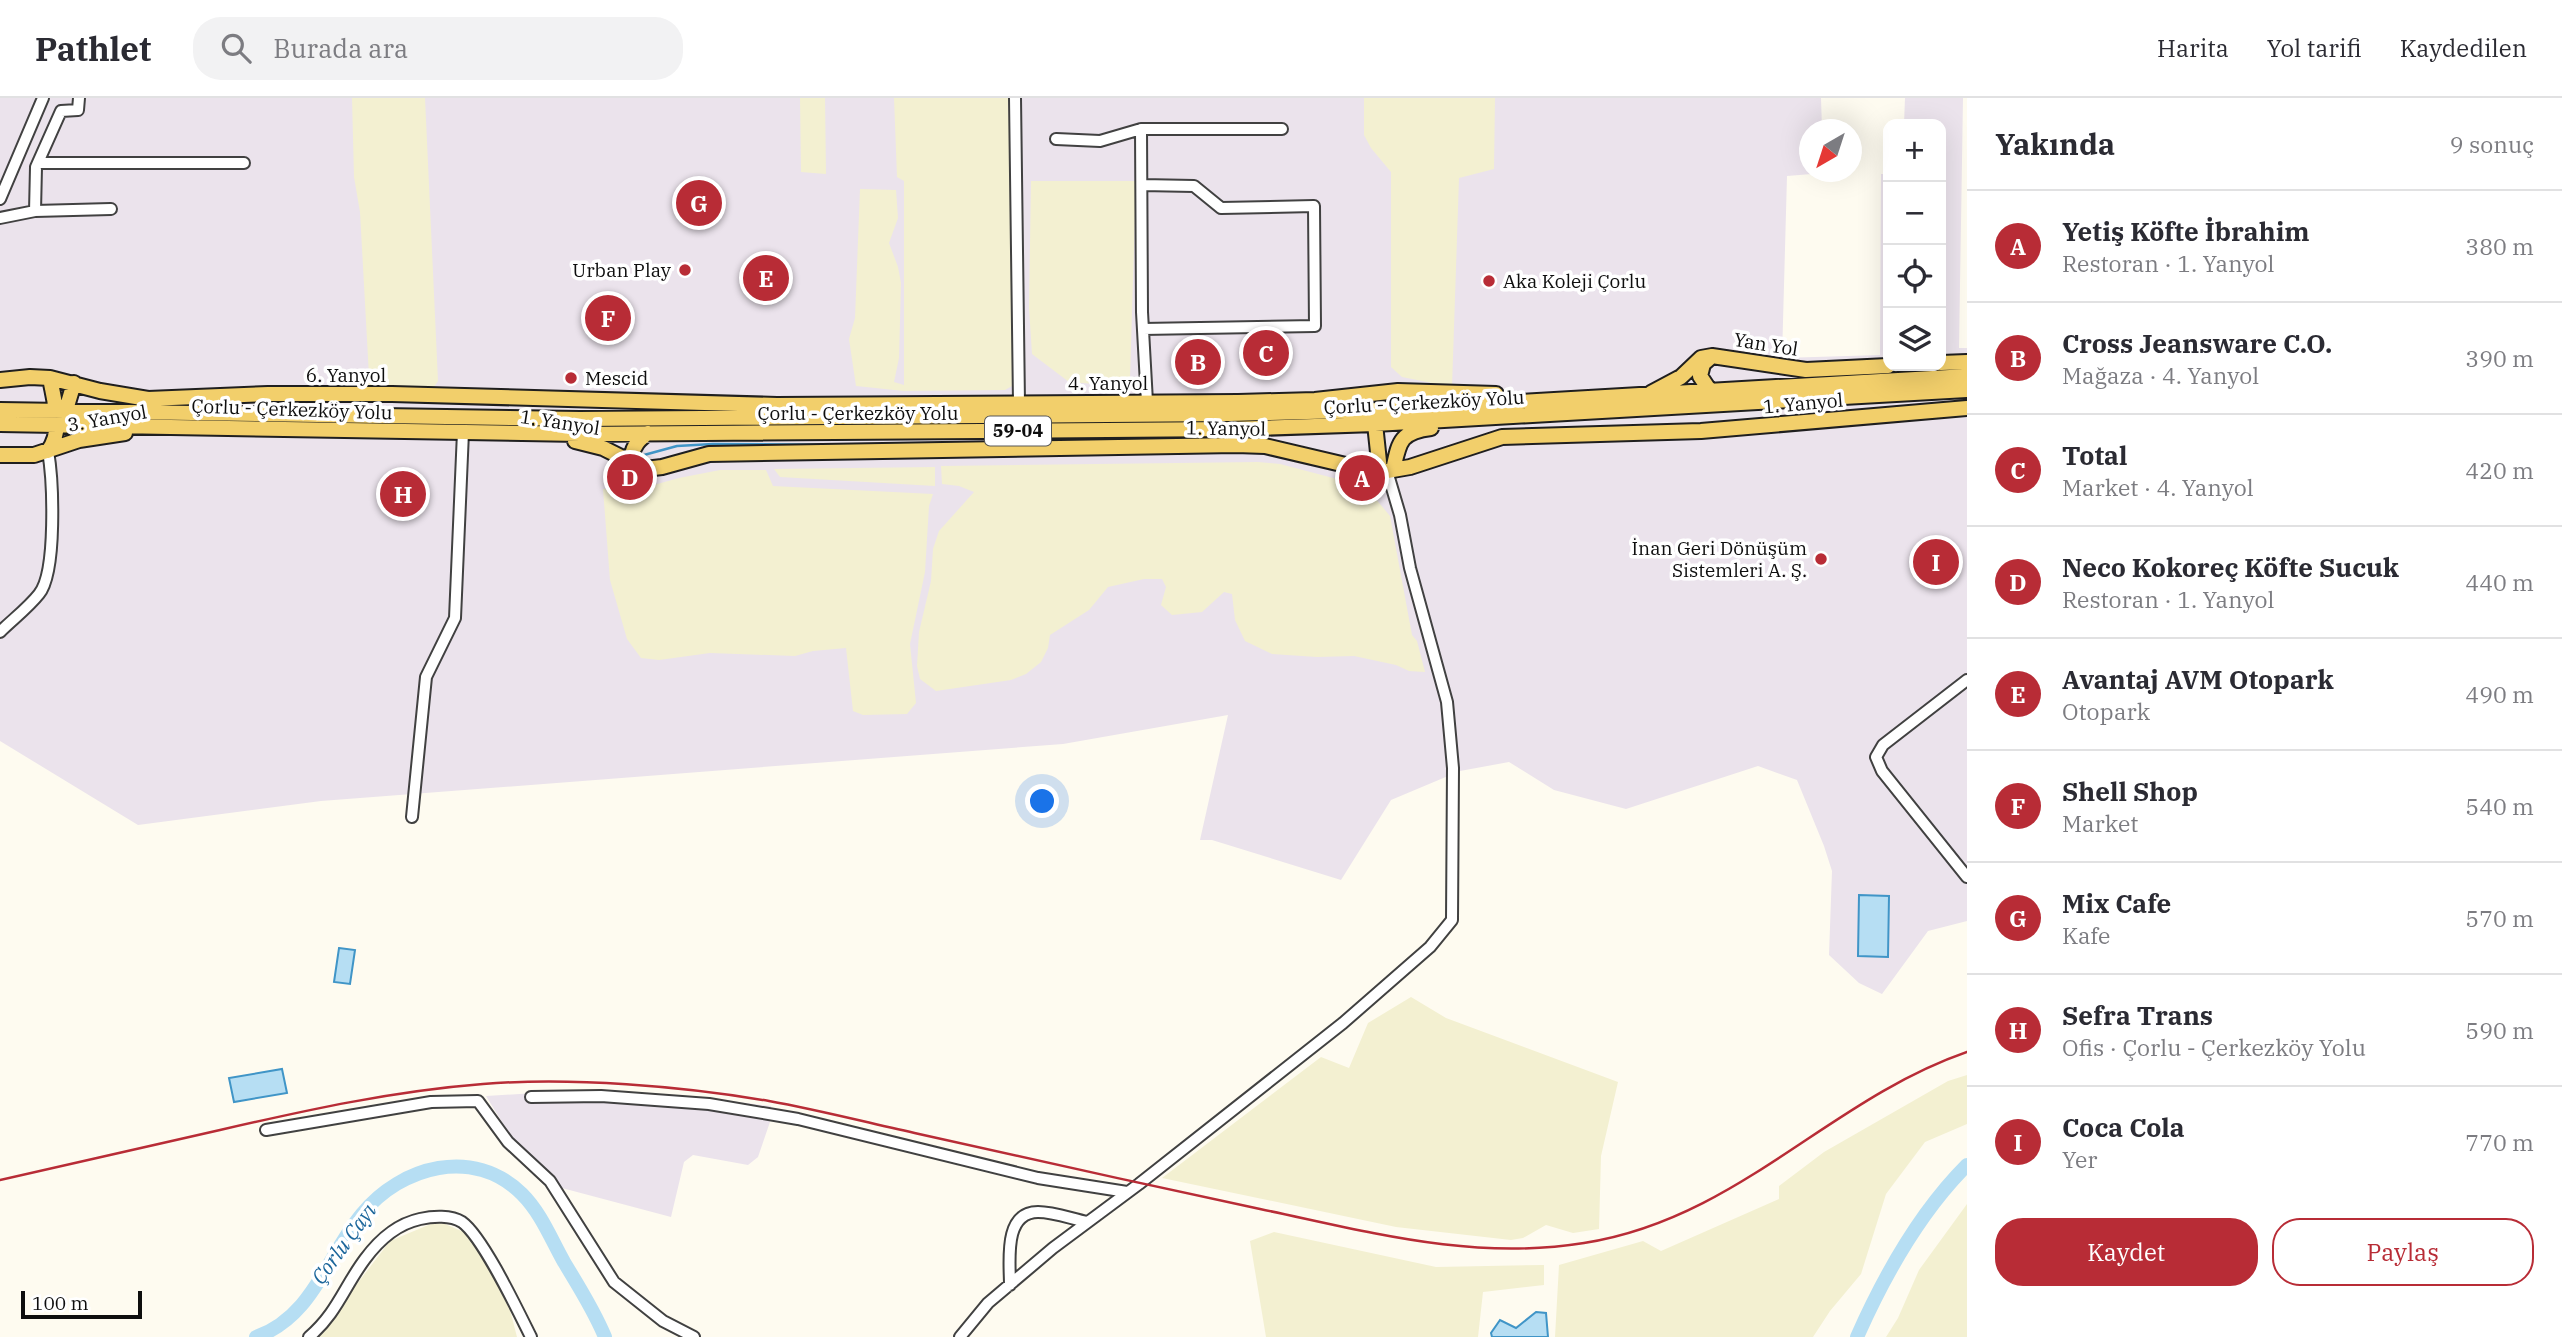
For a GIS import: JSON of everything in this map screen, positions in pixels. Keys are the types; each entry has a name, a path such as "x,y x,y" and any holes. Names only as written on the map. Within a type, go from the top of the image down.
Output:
{"main road":[{"name":"Yan Yol","path":"1650,394 1681,377 1701,358 1712,356 1806,370 1883,366"},
{"path":"1710,391 1700,376 1703,364 1712,356"},
{"path":"1946,363 1967,362"},
{"name":"Çorlu - Çerkezköy Yolu","path":"0,410 62,418 180,426 507,433 1217,429 1323,426 1563,399 1967,376"},
{"path":"50,378 62,418"},
{"name":"6. Yanyol","path":"0,380 50,378 119,395 148,399 268,394 392,394 693,404"},
{"path":"54,449 55,438 74,383"},
{"name":"Çorlu - Çerkezköy Yolu","path":"0,424 36,425 62,418 771,418 1356,410 1380,419 1464,419 1967,390"},
{"name":"4. Yanyol","path":"693,404 1315,400 1398,391 1530,395 1563,399"},
{"path":"1387,471 1380,419 1398,391"},
{"path":"1315,400 1344,404 1356,410"},
{"path":"693,404 771,418"},
{"name":"1. Yanyol","path":"507,433 533,439 591,444 645,469 709,454 1236,445 1280,449 1387,471 1410,467 1502,437 1702,431 1967,408"},
{"path":"1387,471 1398,444 1407,435 1464,419"},
{"path":"36,425 44,432 54,449"},
{"name":"3. Yanyol","path":"0,455 34,455 106,436 180,426"},
{"path":"1323,426 1364,436 1387,471"},
{"path":"645,469 635,461 632,452 648,433"}],"street":[{"path":"0,199 43,98"},
{"path":"35,211 38,163 61,111 78,110 79,98"},
{"path":"1015,98 1019,403"},
{"path":"1056,139 1100,141 1141,129 1282,129"},
{"path":"1141,129 1143,329 1147,402"},
{"path":"38,163 244,163"},
{"path":"1142,185 1194,186 1221,208 1314,206 1315,326 1143,329"},
{"path":"0,218 35,211 111,209"},
{"path":"412,817 426,677 455,618 463,432"},
{"path":"0,632 39,594 48,579 54,449"},
{"path":"960,1337 988,1303 1087,1222 1343,1023 1430,947 1452,920 1453,768 1447,702 1410,568 1397,504 1387,471"},
{"path":"1967,680 1883,745 1876,757 1882,771 1967,877"},
{"path":"531,1097 601,1096 709,1104 799,1119 1038,1178 1127,1192"},
{"path":"267,1130 431,1102 478,1101 508,1142 550,1181 614,1282 663,1321 694,1337"},
{"path":"1010,1285 1012,1231 1023,1217 1037,1212 1087,1222"},
{"path":"309,1337 326,1323 364,1260 381,1239 407,1222 436,1216 461,1222 481,1245 531,1337"}],"shaded area":[{"path":"0,98 1821,98 1822,119 1799,119 1799,175 1787,176 1782,358 1880,355 1883,174 1883,371 1946,371 1946,119 1904,119 1905,98 1963,98 1959,348 1967,348 1967,921 1928,931 1882,994 1859,983 1829,955 1832,871 1824,846 1797,780 1758,766 1626,809 1554,790 1509,762 1460,771 1391,800 1341,880 1212,840 1200,840 1228,715 1063,744 321,801 138,825 0,741"},
{"path":"352,98 425,98 438,381 434,387 363,389 369,376 360,212 354,177"},
{"path":"800,98 825,98 826,174 801,172"},
{"path":"894,98 1008,98 1012,179 1012,386 1005,390 904,391 856,386 849,339 855,318 860,189 896,190 898,218 889,243 901,283 899,358 894,382 904,385 904,181 897,177"},
{"path":"1364,98 1495,98 1494,169 1459,178 1452,387 1402,377 1391,367 1391,172 1364,135"},
{"path":"1031,181 1136,181 1130,378 1095,384 1069,382 1032,354 1029,308"},
{"path":"1258,462 1280,464 1356,484 1370,492 1390,516 1412,635 1417,641 1425,672 1409,671 1396,665 1354,656 1272,654 1245,641 1235,620 1232,594 1224,592 1202,612 1172,615 1161,605 1166,587 1162,579 1144,579 1108,587 1089,610 1050,635 1048,648 1041,662 1026,674 1011,680 936,691 920,679 917,666 919,632 931,581 933,549 939,531 974,492 959,486 942,484 941,466"},
{"path":"935,467 935,486 780,477 774,469"},
{"path":"720,470 766,470 773,486 933,494 929,506 925,572 910,644 916,703 907,714 863,715 853,711 846,648 813,651 795,656 710,653 659,660 641,658 627,639 610,580 603,489 643,488"},
{"path":"1411,997 1446,1018 1618,1082 1601,1156 1599,1229 1573,1233 1546,1225 1523,1238 1511,1240 1396,1227 1162,1178 1321,1057 1349,1068 1368,1023"},
{"path":"1967,1075 1967,1124 1925,1142 1886,1194 1861,1274 1830,1311 1813,1337 1555,1337 1559,1265 1643,1241 1661,1251 1779,1199 1779,1186 1824,1152 1948,1081"},
{"path":"582,1090 707,1098 771,1106 771,1119 758,1157 748,1165 693,1155 684,1162 671,1217 562,1188 510,1135 486,1096"},
{"path":"1967,1204 1967,1337 1886,1337 1898,1318 1919,1270"},
{"path":"438,1221 473,1236 510,1310 517,1337 316,1337 390,1241"},
{"path":"1274,1232 1436,1267 1544,1265 1544,1285 1483,1292 1478,1337 1266,1337 1250,1241"}],"water":[{"path":"1859,895 1889,896 1888,957 1858,956"},
{"path":"339,948 355,950 350,984 334,982"},
{"path":"282,1069 287,1093 234,1102 229,1078"},
{"path":"1536,1312 1546,1313 1548,1337 1492,1337 1491,1333 1500,1320 1516,1328"}],"waterway":[{"path":"1275,441 1319,452"},
{"path":"644,455 677,446 713,444 852,445"},
{"name":"Çorlu Çayı","path":"1857,1337 1879,1291 1918,1224 1967,1165"},
{"name":"Çorlu Çayı","path":"256,1337 275,1328 292,1315 317,1284 362,1214 378,1197 417,1174 439,1168 461,1167 482,1170 503,1179 529,1201 605,1337"}],"railway":[{"path":"0,1180 285,1115 383,1096 483,1084 589,1082 700,1091 788,1105 1381,1235 1461,1246 1542,1248 1584,1243 1639,1230 1689,1210 1736,1185 1870,1099 1917,1073 1967,1052"}],"place":[{"name":"Mix Cafe","path":"699,203"},
{"name":"Urban Play","path":"685,270"},
{"name":"Avantaj AVM Otopark","path":"766,278"},
{"name":"Aka Koleji Çorlu","path":"1489,281"},
{"name":"Shell Shop","path":"608,318"},
{"name":"Total","path":"1266,353"},
{"name":"Cross Jeansware C.O.","path":"1198,362"},
{"name":"Mescid","path":"571,378"},
{"name":"Neco Kokoreç Köfte Sucuk","path":"630,477"},
{"name":"Yetiş Köfte İbrahim","path":"1362,478"},
{"name":"Sefra Trans","path":"403,494"},
{"name":"İnan Geri Dönüşüm Sistemleri A. Ş.","path":"1821,559"},
{"name":"Coca Cola","path":"1936,562"}]}
